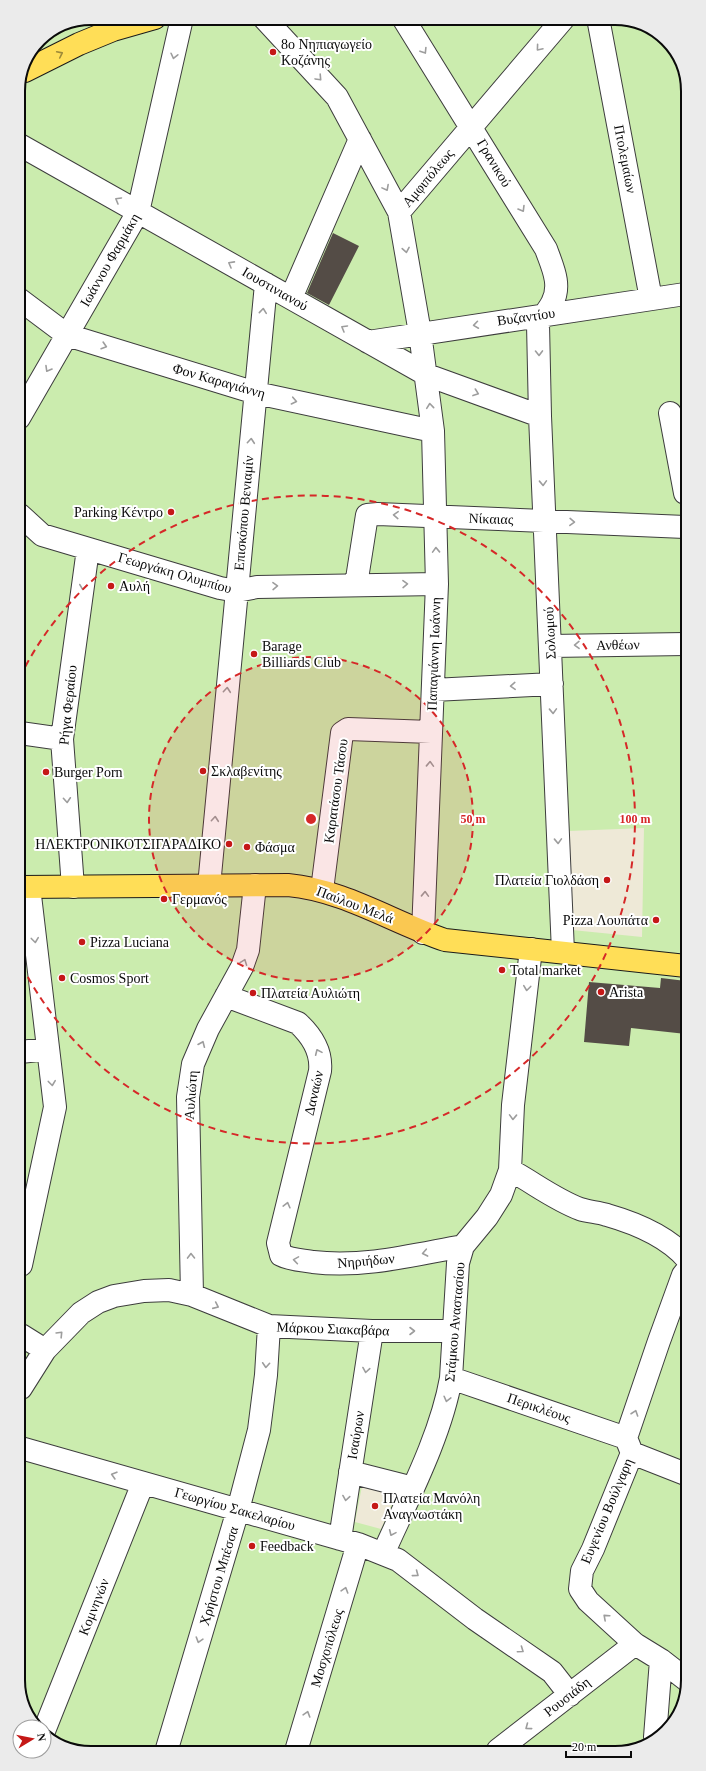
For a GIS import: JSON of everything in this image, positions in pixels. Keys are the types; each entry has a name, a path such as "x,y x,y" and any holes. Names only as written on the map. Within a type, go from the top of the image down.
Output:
{"main road":[{"path":"29,69 79,44 113,30 130,25"},
{"name":"Παύλου Μελά","path":"25,887 288,885 322,890 423,933 444,940 681,965"}],"street":[{"name":"Ιωάννου Φαρμάκη","path":"25,408 138,212 180,25"},
{"path":"270,25 337,97 399,212"},
{"name":"Γρανικού","path":"407,25 472,127 546,249 556,275 555,291 552,303 543,315"},
{"name":"Αμφιπόλεως","path":"427,375 399,212 558,25"},
{"name":"Πτολεμαίων","path":"599,25 651,299"},
{"path":"291,298 360,139"},
{"name":"Ιουστινιανού","path":"25,148 427,375 540,416"},
{"name":"Επισκόπου Βενιαμίν","path":"209,886 266,284"},
{"name":"Βυζαντίου","path":"368,342 651,299 681,291"},
{"name":"Φον Καραγιάννη","path":"25,304 67,335 256,393 433,431"},
{"name":"Σολωμού","path":"543,315 538,324 540,416 563,952"},
{"name":"Παπαγιάννη Ιωάννη","path":"423,933 437,584 433,431 427,375"},
{"path":"670,412 681,471"},
{"name":"Νίκαιας","path":"356,585 368,516 378,514 681,527"},
{"name":"Γεωργάκη Ολυμπίου","path":"25,519 42,535 220,588 237,591 257,587 437,584"},
{"name":"Ρήγα Φεραίου","path":"73,887 62,739 88,549"},
{"name":"Ανθέων","path":"550,646 681,644"},
{"path":"433,690 552,684"},
{"name":"Καρατάσου Τάσου","path":"322,890 342,734 348,729 431,732"},
{"path":"25,734 62,739"},
{"name":"Αυλιώτη","path":"192,1295 188,1097 193,1064 208,1029 242,967 248,950 255,885"},
{"path":"25,894 55,1107 25,1246"},
{"name":"Στάμκου Αναστασίου","path":"383,1554 413,1488 442,1416 451,1378 458,1263 463,1246 487,1217 502,1195 510,1170 514,1105 531,949"},
{"name":"Δαναών","path":"226,996 298,1023 305,1030 314,1044 321,1059 320,1071 278,1243"},
{"path":"25,1051 48,1049"},
{"path":"510,1170 553,1197 582,1209 607,1215 642,1228 681,1252"},
{"name":"Νηριήδων","path":"278,1243 281,1255 290,1259 341,1265 391,1260 463,1246"},
{"name":"Ευγενίου Βούλγαρη","path":"635,1644 588,1601 580,1590 582,1571 593,1548 629,1445 659,1341 681,1283"},
{"name":"Μάρκου Σιακαβάρα","path":"25,1381 44,1350 81,1313 98,1302 109,1298 144,1291 169,1290 192,1295 269,1326 372,1331 453,1331"},
{"name":"Χρήστου Μπέσσα","path":"168,1746 238,1510 259,1430 266,1375 269,1326"},
{"name":"Ισαύρων","path":"349,1541 350,1472 372,1331"},
{"path":"25,1338 44,1350"},
{"name":"Περικλέους","path":"451,1378 629,1445 681,1471"},
{"name":"Γεωργίου Σακελαρίου","path":"25,1449 349,1541 398,1560 475,1619 552,1672 570,1695"},
{"path":"350,1472 413,1488"},
{"name":"Κομνηνών","path":"48,1719 143,1483"},
{"name":"Μοσχοπόλεως","path":"298,1746 349,1541"},
{"path":"635,1644 661,1660 681,1676"},
{"name":"Ρουσιάδη","path":"503,1746 635,1644"},
{"path":"655,1732 661,1660"}],"green space":[{"path":"91,25 620,25 641,30 662,44 678,70 681,91 681,1680 678,1701 662,1727 636,1743 615,1746 86,1746 70,1743 52,1733 52,1719 38,1719 28,1701 25,1680 25,86 27,74 39,51 47,41 70,28"}],"shaded area":[{"name":"Πλατεία Γιολδάση","path":"644,828 642,937 572,930 569,831"},
{"name":"Πλατεία Μανόλη Αναγνωστάκη","path":"363,1481 398,1490 381,1529 355,1522"}],"building":[{"path":"333,233 359,246 329,305 307,293"},
{"path":"661,978 681,980 681,1033 631,1028 629,1046 584,1042 589,982 660,988"}],"place":[{"name":"8ο Νηπιαγωγείο Κοζάνης","path":"273,52"},
{"name":"Parking Κέντρο","path":"171,512"},
{"name":"Αυλή","path":"111,586"},
{"name":"Barage Billiards Club","path":"254,654"},
{"name":"Σκλαβενίτης","path":"203,771"},
{"name":"Burger Porn","path":"46,772"},
{"name":"ΗΛΕΚΤΡΟΝΙΚΟΤΣΙΓΑΡΑΔΙΚΟ","path":"229,844"},
{"name":"Φάσμα","path":"247,847"},
{"name":"Πλατεία Γιολδάση","path":"607,880"},
{"name":"Γερμανός","path":"164,899"},
{"name":"Pizza Λουπάτα","path":"656,920"},
{"name":"Pizza Luciana","path":"82,942"},
{"name":"Total market","path":"502,970"},
{"name":"Cosmos Sport","path":"62,978"},
{"name":"Arista","path":"601,992"},
{"name":"Πλατεία Αυλιώτη","path":"253,993"},
{"name":"Πλατεία Μανόλη Αναγνωστάκη","path":"375,1506"},
{"name":"Feedback","path":"252,1546"}]}
